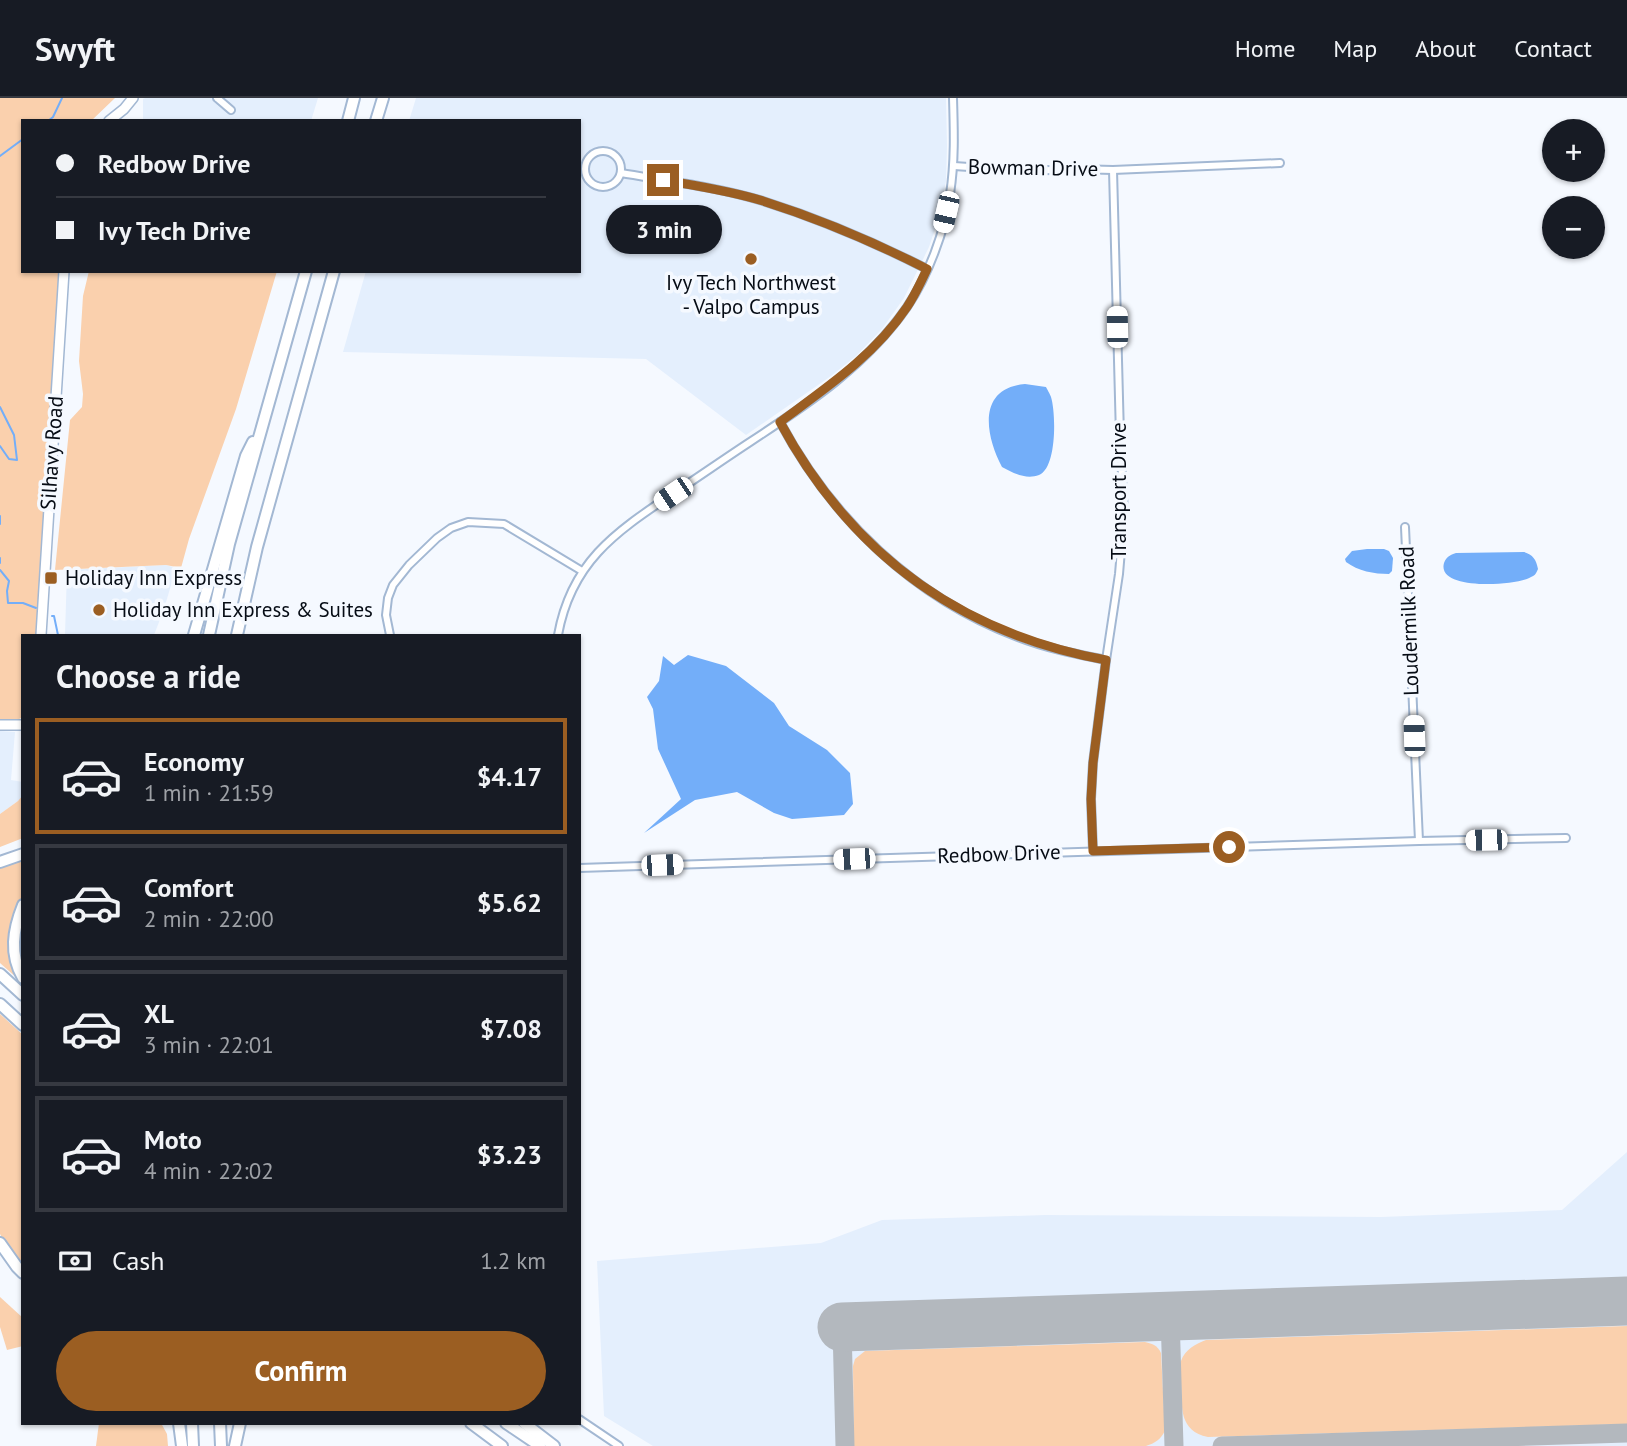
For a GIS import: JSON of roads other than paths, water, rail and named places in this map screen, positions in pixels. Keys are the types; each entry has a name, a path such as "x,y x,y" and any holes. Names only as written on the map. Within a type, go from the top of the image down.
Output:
{"highway":[{"path":"349,119 354,98"},
{"path":"377,119 383,98"},
{"path":"209,634 229,544 305,273"},
{"path":"237,634 257,547 333,273"},
{"path":"194,634 246,456 263,424"},
{"path":"0,862 21,855"},
{"path":"21,911 13,946 21,974"},
{"path":"0,974 21,993"},
{"path":"0,1004 21,1023"},
{"path":"0,1243 21,1271"},
{"path":"179,1425 182,1446"},
{"path":"192,1425 193,1446"},
{"path":"220,1425 220,1446"},
{"path":"235,1446 240,1425"},
{"path":"466,1425 482,1431"},
{"path":"474,1425 502,1446"},
{"path":"509,1425 540,1446"},
{"path":"527,1425 554,1446"}],"street":[{"path":"111,119 133,98"},
{"path":"217,98 231,110"},
{"path":"558,634 582,571 600,549 632,521 839,379 869,352 907,307 927,269 943,228 954,166 953,98"},
{"path":"599,150 611,152 620,161 621,173 614,183 596,186 587,179 586,162 589,156 599,150"},
{"name":"Bowman Drive","path":"954,166 1028,171 1280,163"},
{"name":"Transport Drive","path":"1093,851 1093,763 1119,574 1124,514 1113,170"},
{"path":"621,173 713,189 762,201 828,223 927,269"},
{"name":"Silhavy Road","path":"41,634 65,273"},
{"path":"780,422 795,451 842,514 864,538 919,584 948,604 1017,637 1049,648 1106,660"},
{"path":"390,634 386,615 393,585 437,538 451,528 468,522 504,524 582,571"},
{"name":"Loudermilk Road","path":"1405,527 1419,841"},
{"path":"0,725 21,725"},
{"name":"Redbow Drive","path":"581,868 1566,838"},
{"path":"581,1420 619,1446"}],"water":[{"path":"1025,384 1046,387 1054,415 1054,439 1049,462 1039,475 1029,477 1002,467 989,428 992,404 999,394 1010,387"},
{"path":"1352,551 1389,551 1393,558 1392,571 1389,574 1372,573 1346,562 1345,559"},
{"path":"1524,552 1534,558 1538,569 1534,575 1523,580 1479,584 1452,578 1445,572 1445,561 1448,556 1456,553"},
{"path":"688,655 726,666 774,703 789,726 827,750 850,773 853,804 844,815 792,819 774,813 737,792 695,800 644,833 681,799 658,749 653,709 647,697 659,681 663,656 674,665"}],"waterway":[{"path":"50,119 62,98"},
{"path":"0,156 21,140"},
{"path":"0,407 14,435 17,460 9,459 0,446"},
{"path":"0,516 0,524"},
{"path":"0,558 0,563"},
{"path":"0,570 9,581 8,603 23,603 36,608"},
{"path":"52,616 58,634"}],"place":[{"name":"Ivy Tech Northwest - Valpo Campus","path":"751,259"},
{"name":"Holiday Inn Express","path":"51,578"},
{"name":"Holiday Inn Express & Suites","path":"99,610"}]}
